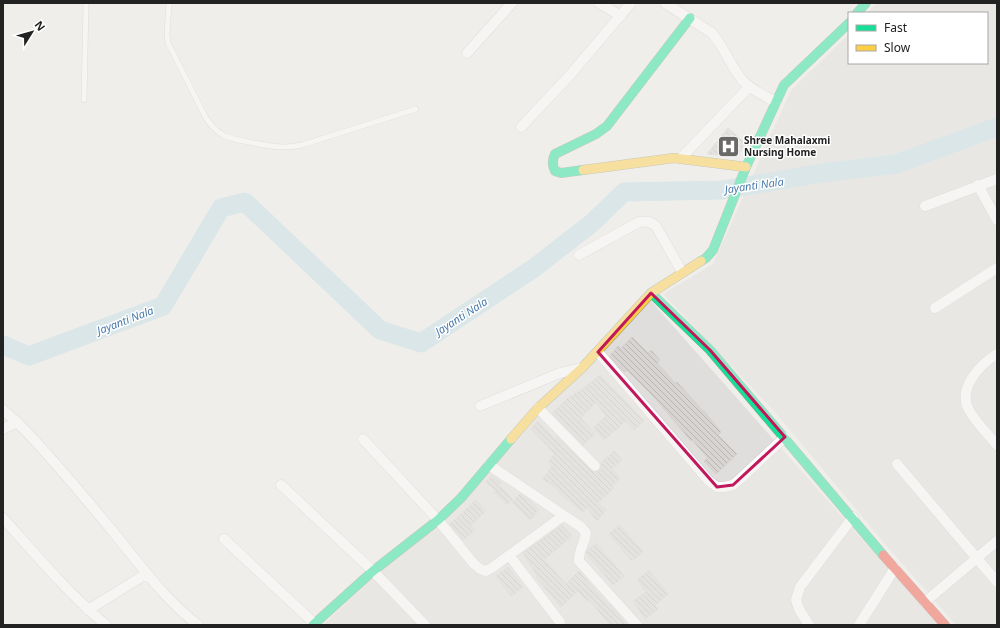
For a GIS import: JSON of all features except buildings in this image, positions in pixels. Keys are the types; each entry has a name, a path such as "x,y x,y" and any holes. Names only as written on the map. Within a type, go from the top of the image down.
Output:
{"street":[{"path":"467,52 512,3"},
{"path":"599,3 621,16"},
{"path":"521,127 570,75 631,3"},
{"path":"666,3 712,33 718,40 739,76 749,87 776,102"},
{"path":"858,12 866,3"},
{"path":"690,18 607,126 596,134 555,154 552,159 552,164 555,171 561,173 682,158 746,168"},
{"path":"224,539 315,624 373,571 438,520 461,498 538,408 598,352 651,293 710,254 724,224 746,168 784,85 848,24"},
{"path":"682,158 749,87"},
{"path":"925,206 997,179"},
{"path":"978,185 997,220"},
{"path":"579,255 639,222 645,221 651,222 656,226 682,272"},
{"path":"935,308 997,268"},
{"path":"651,293 710,350 925,602 941,623"},
{"path":"598,352 704,475 717,487 733,485 785,437"},
{"path":"997,354 980,368 970,382 966,402 969,410 997,445"},
{"path":"480,406 560,373 582,368"},
{"path":"538,408 595,466"},
{"path":"3,410 42,448 78,489 146,574 188,617 198,625"},
{"path":"3,429 17,422"},
{"path":"363,439 438,520 474,564 480,569 486,570 563,516"},
{"path":"897,464 997,582"},
{"path":"489,465 581,527 586,533 585,541 578,554 579,561 637,625"},
{"path":"281,485 373,571 425,625"},
{"path":"809,625 799,609 796,600 800,587 853,517"},
{"path":"3,518 48,569 88,610 106,625"},
{"path":"925,602 997,541"},
{"path":"509,555 560,622"},
{"path":"859,625 895,568"},
{"path":"88,610 146,574"}],"lane":[{"path":"84,100 86,3"},
{"path":"169,3 167,34 168,43 206,118 212,127 222,135 232,139 282,148 292,147 416,109"}],"highlighted area":[{"path":"651,293 710,350 785,437 733,485 717,487 598,352"}],"shaded area":[{"path":"876,3 997,3 997,625 956,625 885,544 774,411 663,294 713,264 791,90 848,35 848,64 988,64 988,12 868,12"},
{"path":"650,300 938,625 323,625 454,502"}],"waterway":[{"name":"Jayanti Nala","path":"3,345 29,356 163,306 221,208 245,202 380,330 421,343 534,268 592,223 624,192 723,190 822,173 896,164 997,127"}],"traffic: fast":[{"path":"858,12 866,3"},
{"path":"583,170 561,173 555,171 553,167 553,158 555,154 596,134 607,126 690,18"},
{"path":"701,261 713,250 746,167 784,85 848,24"},
{"path":"651,293 710,350 883,555"},
{"path":"313,625 373,571 438,520 461,498 511,439"}],"traffic: slow":[{"path":"583,170 674,158 746,167"},
{"path":"511,439 538,408 582,368 651,293 701,261"}],"traffic: jam":[{"path":"883,555 945,625"}],"place":[{"name":"Shree Mahalaxmi Nursing Home","path":"729,146"}]}
